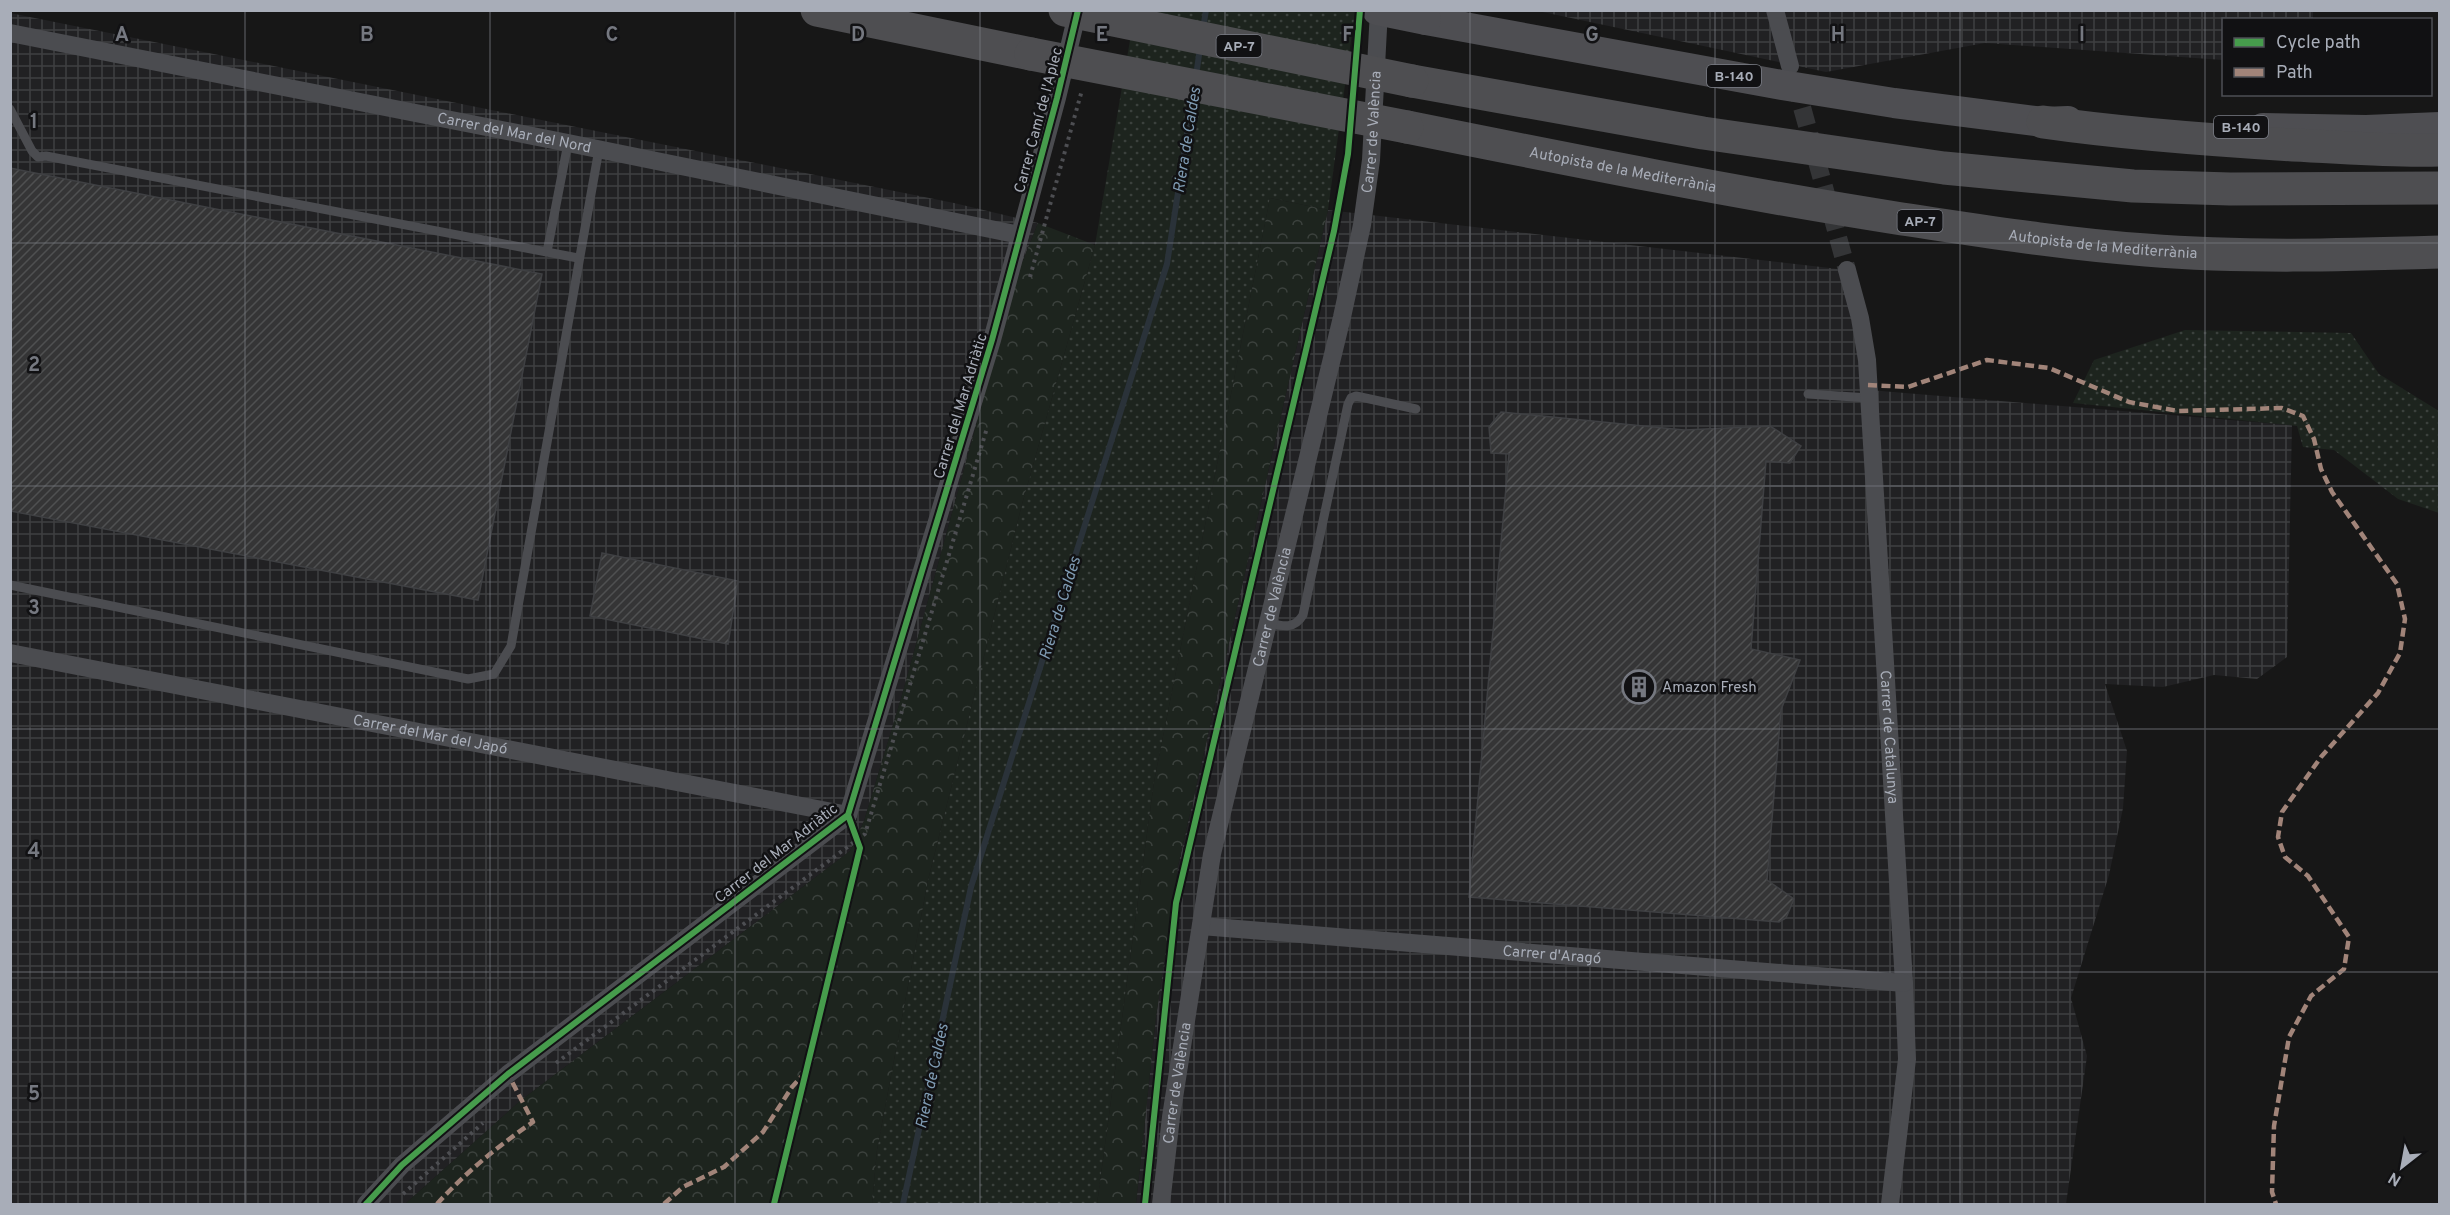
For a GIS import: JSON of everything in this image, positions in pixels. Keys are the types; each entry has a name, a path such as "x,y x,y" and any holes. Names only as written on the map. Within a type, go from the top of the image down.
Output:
{"highway":[{"name":"Autopista de la Mediterrània","path":"817,10 1643,174 1809,204 2045,240 2147,250 2240,255 2439,252"},
{"name":"AP-7","path":"1065,10 1562,110 1944,168 2133,186 2230,189 2439,188"},
{"name":"B-140","path":"1378,10 1793,87 1894,103 2043,122 2113,121 2366,130 2439,127"},
{"path":"2043,122 2115,132 2219,140 2371,149 2439,150"}],"street":[{"name":"Carrer Camí de l'Aplec","path":"1020,235 1078,10"},
{"name":"Carrer de València","path":"1161,1204 1171,1117 1212,854 1342,317 1362,225 1371,160 1378,10"},
{"path":"1775,10 1790,66"},
{"name":"Carrer del Mar del Nord","path":"10,33 1020,235"},
{"name":"Carrer del Mar Adriàtic","path":"366,1204 402,1165 508,1074 848,815 992,340 1020,235"},
{"name":"Carrer de Catalunya","path":"1847,270 1860,318 1867,360 1904,983 1907,1059 1890,1204"},
{"name":"Carrer del Mar del Japó","path":"10,653 848,815"},
{"name":"Carrer d'Aragó","path":"1200,926 1904,983"}],"lane":[{"path":"10,109 32,151 38,157 46,156 578,258"},
{"path":"547,252 568,143"},
{"path":"10,585 468,679 494,674 511,646 599,149"},
{"path":"1808,394 1869,398"},
{"path":"1268,624 1289,627 1299,622 1303,615 1348,404 1352,398 1356,396 1416,409"}],"path":[{"path":"1028,284 1083,90"},
{"path":"556,1064 865,834 989,421"},
{"path":"401,1196 484,1121"}],"shaded area":[{"path":"2313,10 2313,18 2222,18 2222,60 1985,43 1826,72 1538,11"},
{"path":"10,13 954,203 1038,223 1018,273 902,695 864,821 850,851 520,1101 405,1204 11,1204"},
{"path":"1328,210 1847,270 1869,390 2292,425 2287,657 2257,679 2214,675 2163,687 2105,684 2127,751 2123,808 2109,875 2071,998 2087,1056 2066,1204 1136,1204 1156,1017 1178,866"}],"green space":[{"path":"1135,11 1355,11 1328,210 1270,198 1154,782 1097,1204 872,1204 877,1150 928,880 1021,508 1095,245"},
{"path":"1270,198 1328,210 1178,866 1156,1017 1136,1204 1097,1204 1154,782"},
{"path":"1038,223 1095,245 1021,508 928,880 877,1150 872,1204 405,1204 520,1101 850,851 864,821 902,695 1018,273"},
{"path":"2185,330 2351,333 2379,374 2439,411 2439,513 2398,499 2334,450 2303,447 2297,426 2073,403 2094,360"}],"building":[{"path":"10,168 542,274 478,600 10,511"},
{"name":"Amazon Fresh","path":"1501,412 1684,430 1770,426 1801,446 1790,463 1766,461 1751,649 1800,660 1781,710 1767,880 1794,899 1786,918 1779,922 1469,897 1509,454 1491,453 1489,427"},
{"path":"602,553 738,581 728,644 590,616"}],"waterway":[{"name":"Riera de Caldes","path":"1203,29 1206,10"},
{"name":"Riera de Caldes","path":"1196,76 1200,48"},
{"name":"Riera de Caldes","path":"903,1204 971,887 1167,264 1193,95"}],"tunnel":[{"path":"1795,82 1847,270"}],"marked path":[{"path":"1868,385 1908,387 1987,360 2049,368 2129,402 2178,411 2282,408 2303,416 2314,439 2321,469 2332,492 2397,584 2405,619 2400,653 2378,693 2321,757 2282,812 2278,837 2285,857 2308,876 2349,937 2344,969 2311,996 2289,1037 2274,1126 2272,1192 2276,1204"},
{"path":"437,1204 482,1160 533,1122 508,1074"},
{"path":"664,1204 683,1187 724,1167 763,1132 792,1087 802,1076"}],"cycle path":[{"path":"366,1204 402,1165 508,1074 848,815 992,340 1057,98 1078,10"},
{"path":"1145,1204 1176,903 1334,231 1348,154 1360,10"},
{"path":"774,1204 860,848 848,815"}],"place":[{"name":"Amazon Fresh","path":"1639,687"}]}
